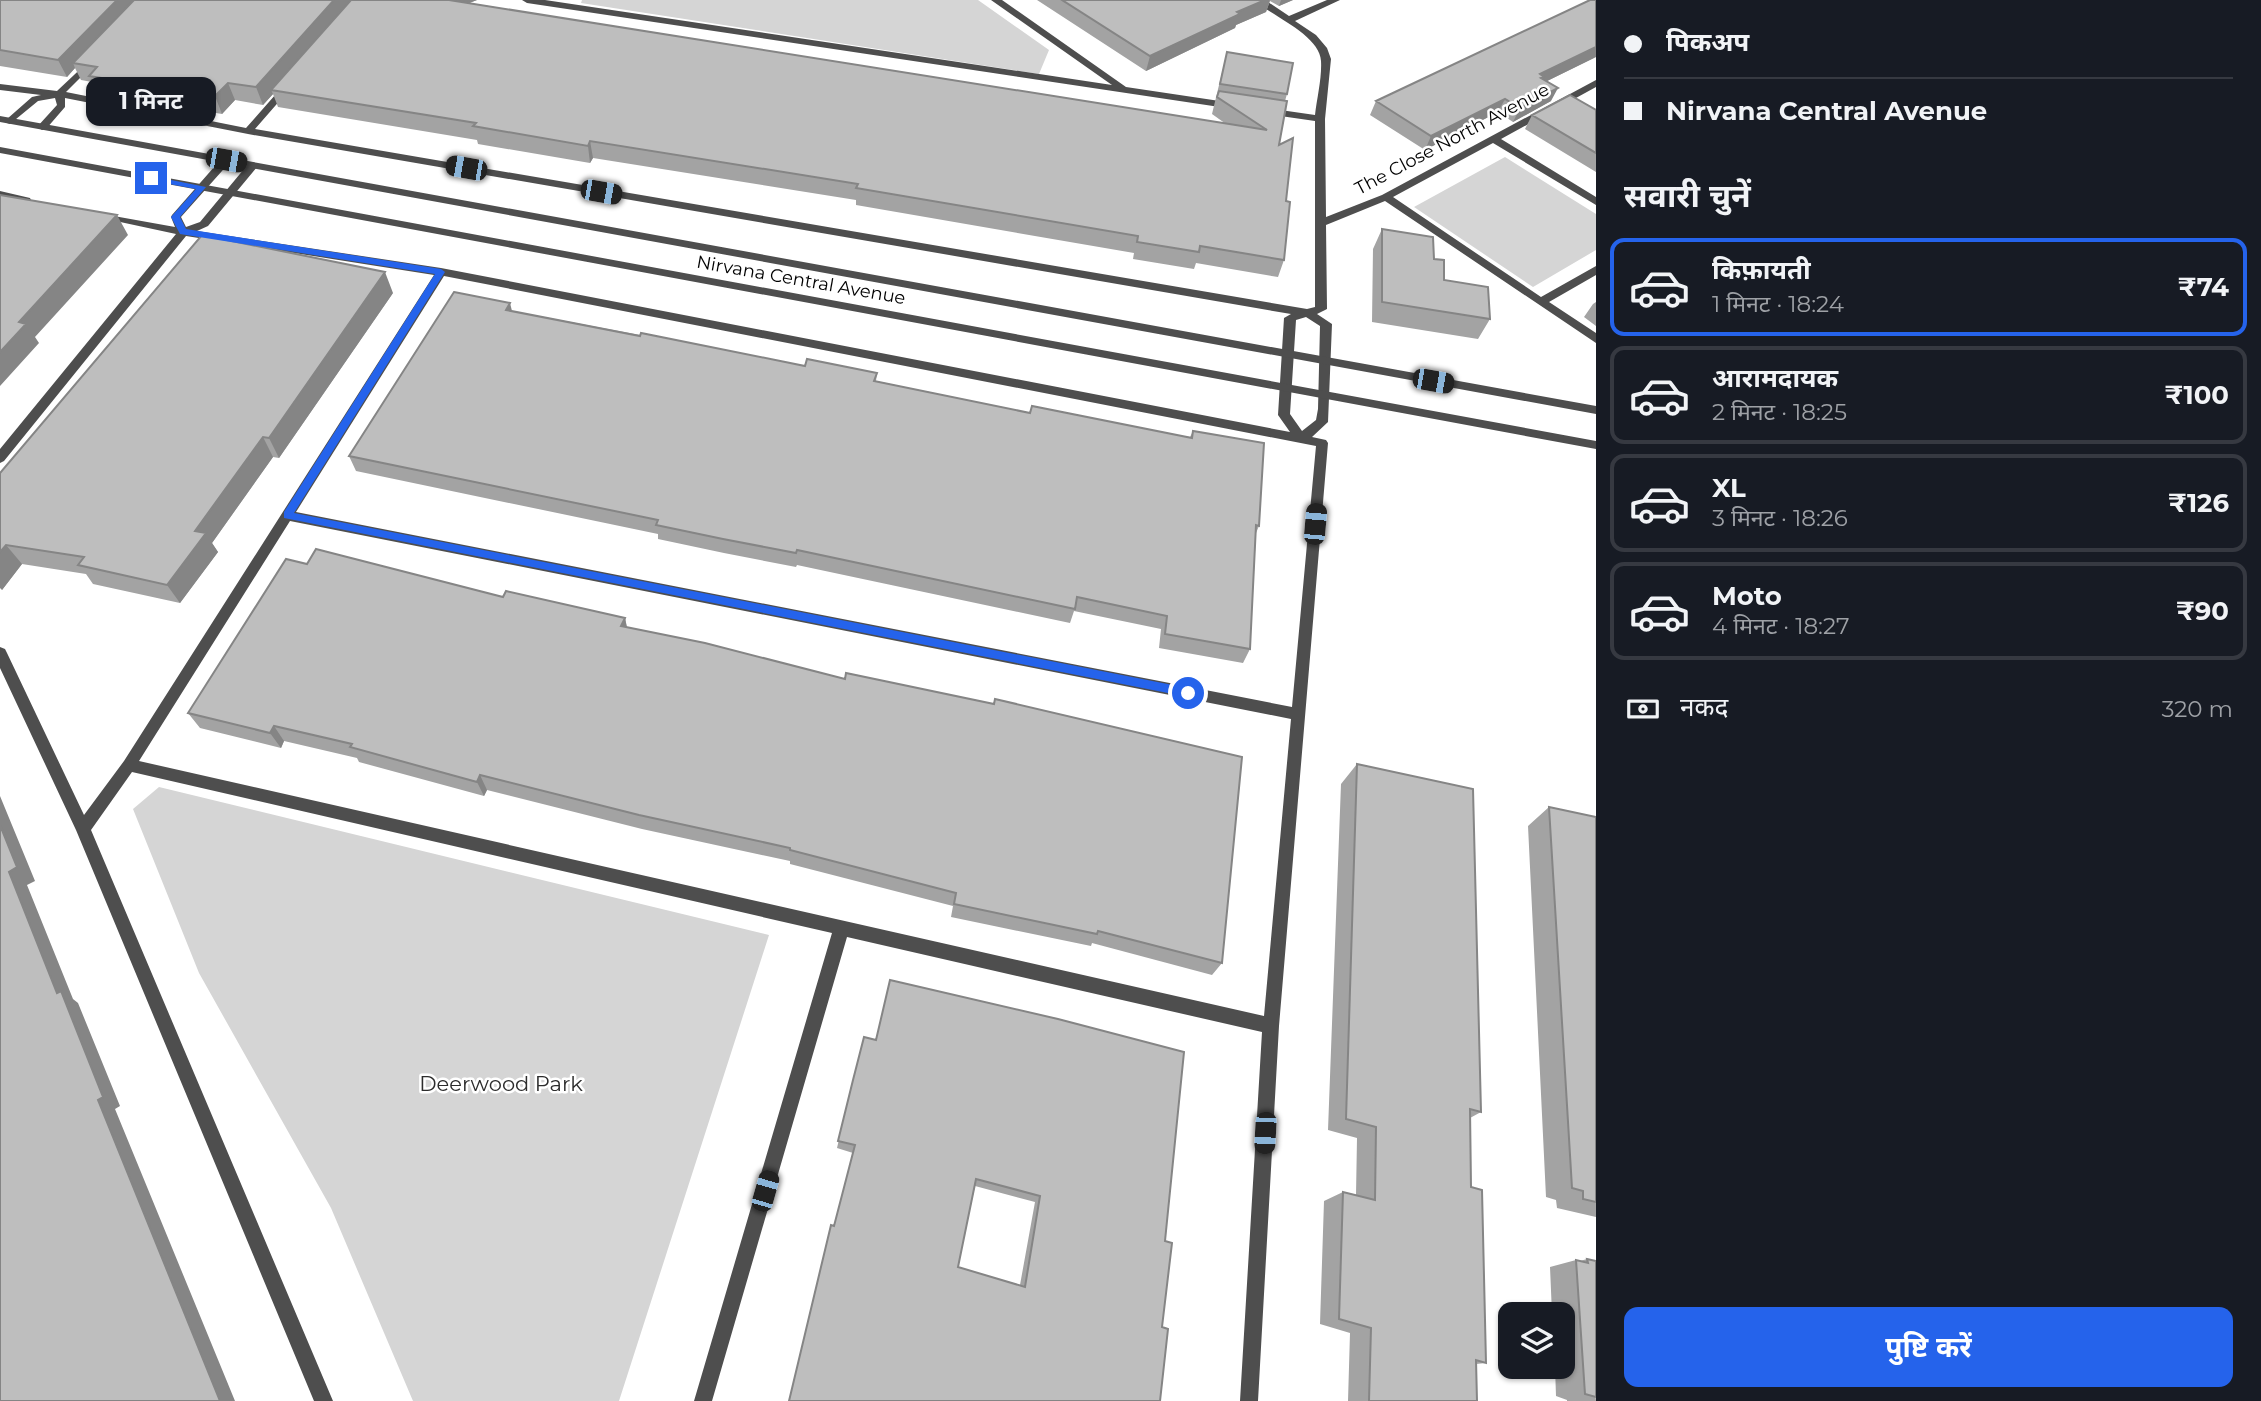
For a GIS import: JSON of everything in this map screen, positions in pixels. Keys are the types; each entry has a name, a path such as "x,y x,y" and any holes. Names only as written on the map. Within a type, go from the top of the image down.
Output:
{"street":[{"path":"527,0 567,3 1241,107"},
{"path":"996,0 1123,89"},
{"path":"1259,0 1291,19 1313,37 1322,48 1326,60 1320,119 1323,222 1321,309 1290,318 1287,355 1284,415 1301,439"},
{"path":"1291,19 1335,0"},
{"path":"5,120 35,99 60,94 96,57"},
{"path":"248,131 292,80"},
{"name":"The Close North Avenue","path":"1323,222 1386,197 1596,83"},
{"path":"0,87 60,94 248,131 1307,313 1326,324 1324,395 1322,422 1301,439"},
{"path":"42,127 62,105 60,94"},
{"path":"1255,109 1320,119"},
{"name":"Nirvana Central Avenue","path":"5,120 1596,410"},
{"path":"1494,139 1596,202"},
{"name":"Nirvana Central Avenue","path":"0,150 1596,445"},
{"path":"183,232 176,217 226,160"},
{"path":"0,458 183,232 204,224 253,165"},
{"path":"0,194 39,202"},
{"path":"1386,197 1596,340"},
{"path":"92,213 183,232 441,272 1322,443 1271,1026 1249,1401"},
{"path":"1541,302 1596,270"},
{"path":"83,829 130,765 441,272"},
{"path":"287,515 1297,714"},
{"path":"0,653 83,829 324,1401"},
{"path":"130,765 1271,1026"},
{"path":"703,1401 842,928"}],"green space":[{"path":"582,0 978,0 1049,50 1039,74 581,3"},
{"path":"1505,157 1596,214 1596,250 1533,287 1414,207"},
{"name":"Deerwood Park","path":"159,787 769,935 619,1401 413,1401 331,1208 199,973 133,809"}],"building":[{"path":"0,0 117,0 58,60 0,50"},
{"path":"134,0 334,0 256,87 228,83 215,96 89,76 97,67 73,63"},
{"path":"351,0 449,0 1267,130 1217,97 1219,91 1287,101 1279,145 1293,138 1286,201 1290,202 1284,260 1200,246 1199,252 1137,242 1138,236 856,188 858,184 590,141 588,146 473,126 476,123 271,90"},
{"path":"1062,0 1265,0 1150,56"},
{"path":"1590,0 1596,0 1596,47 1540,74 1544,77 1541,78 1558,88 1520,108 1505,99 1431,136 1376,101"},
{"path":"1227,52 1293,63 1287,94 1220,84"},
{"path":"1570,95 1596,110 1596,153 1532,115"},
{"path":"0,195 117,215 19,322 26,324 0,352"},
{"path":"1382,229 1433,237 1434,259 1444,260 1444,280 1488,287 1490,319 1382,302"},
{"path":"202,235 385,272 269,438 263,437 195,531 206,533 167,585 78,565 84,557 6,545 0,552 0,473"},
{"path":"454,292 510,303 506,310 640,336 641,333 805,366 807,359 877,373 874,381 1030,413 1032,406 1192,438 1193,431 1264,443 1259,526 1256,525 1250,649 1165,634 1167,616 1077,597 1075,609 797,550 796,553 656,525 658,520 349,456"},
{"path":"316,549 503,597 506,591 625,618 621,626 705,643 845,679 846,673 994,704 995,699 1242,757 1222,963 1098,931 1097,934 954,904 956,893 790,848 639,815 480,775 477,782 350,747 352,744 274,726 270,733 188,713 286,559 307,564"},
{"path":"1357,764 1473,789 1481,1112 1470,1109 1471,1187 1482,1190 1486,1363 1476,1360 1477,1401 1369,1401 1371,1328 1339,1319 1343,1192 1375,1200 1376,1127 1346,1119"},
{"path":"1549,807 1596,817 1596,1202 1583,1199 1583,1191 1572,1188"},
{"path":"0,825 17,867 9,872 57,993 61,991 103,1097 98,1100 220,1401 0,1401"},
{"path":"890,980 1184,1052 1165,1241 1172,1243 1162,1327 1168,1329 1160,1401 789,1401 831,1225 834,1226 855,1145 838,1141 864,1037 876,1040","holes":["976,1179 1040,1196 1025,1287 958,1267"]},
{"path":"1587,1259 1596,1261 1596,1397 1585,1394 1576,1260 1588,1263"}],"route":[{"path":"151,178 201,187 176,217 183,232 441,272 287,515 1188,693"}]}
